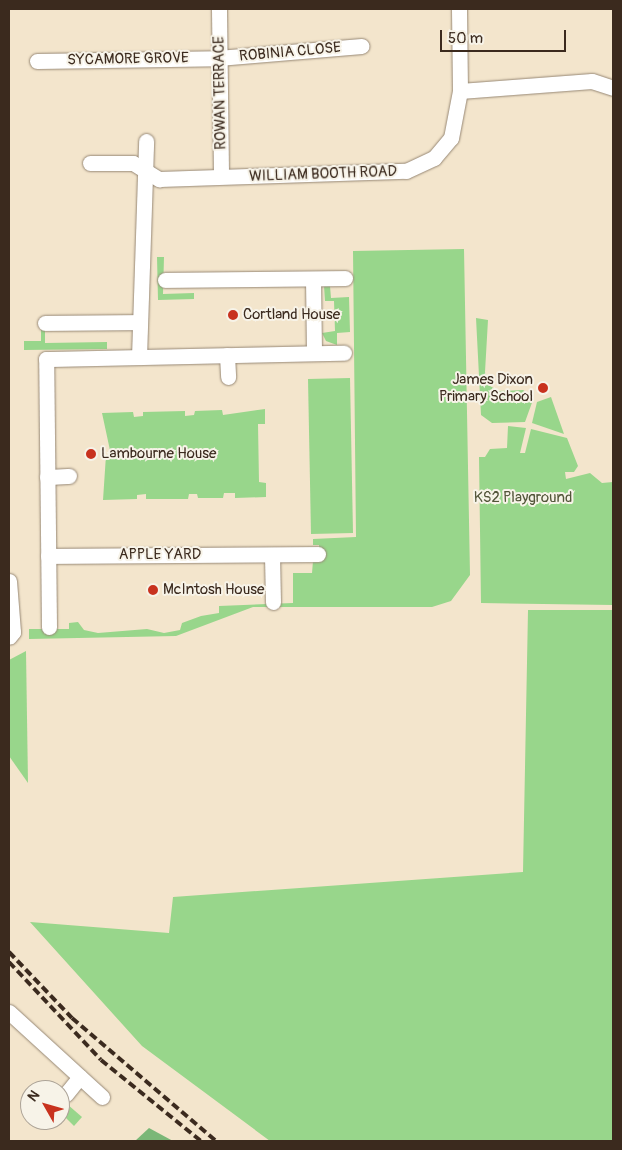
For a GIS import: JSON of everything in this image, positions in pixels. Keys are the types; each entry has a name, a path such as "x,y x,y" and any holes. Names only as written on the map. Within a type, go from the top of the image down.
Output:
{"street":[{"name":"ROWAN TERRACE","path":"219,9 218,58 222,176"},
{"name":"WILLIAM BOOTH ROAD","path":"90,163 132,162 144,173 159,178 406,171 444,150 455,126 460,91 459,9"},
{"name":"ROBINIA CLOSE","path":"218,58 361,46"},
{"name":"SYCAMORE GROVE","path":"37,61 218,58"},
{"path":"460,91 592,81 613,88"},
{"path":"140,356 146,141"},
{"path":"165,280 346,278"},
{"path":"313,279 314,353"},
{"path":"45,324 140,322"},
{"path":"49,626 46,359 344,353"},
{"path":"226,355 228,377"},
{"path":"47,477 70,476"},
{"name":"APPLE YARD","path":"48,556 318,554"},
{"path":"272,555 273,602"},
{"path":"9,581 13,632 9,637"},
{"path":"9,1012 102,1097"},
{"path":"70,1089 80,1077"}],"green space":[{"path":"464,249 470,575 451,601 432,607 253,607 176,636 29,639 29,629 69,629 69,623 78,622 84,630 98,633 147,629 164,633 180,630 182,623 201,616 219,613 219,606 293,603 293,573 312,573 313,561 320,560 319,545 313,545 313,539 356,537 353,251"},
{"path":"157,257 164,257 163,294 194,293 194,299 158,300"},
{"path":"324,286 330,286 331,298 349,297 350,332 337,333 337,345 326,341 322,333 335,331 334,301 325,301"},
{"path":"476,318 488,320 485,372 488,385 499,391 523,390 534,397 525,422 492,423 481,415"},
{"path":"41,330 45,330 45,343 107,342 107,349 24,350 24,341 41,341"},
{"path":"350,378 353,533 311,534 308,379"},
{"path":"551,397 564,434 532,423 537,402"},
{"path":"265,409 265,424 258,424 259,482 266,483 266,497 235,498 235,493 224,493 223,498 198,498 197,494 189,494 188,499 146,499 146,494 137,495 137,499 103,500 106,455 111,455 102,413 133,412 134,417 143,416 143,412 185,411 185,416 194,415 195,411 222,410 223,415"},
{"name":"KS2 Playground","path":"508,426 526,428 520,453 525,453 531,429 567,438 578,466 574,472 565,472 566,479 590,473 602,483 613,482 613,605 481,603 479,457 485,457 490,449 507,448"},
{"path":"528,610 613,610 613,1141 270,1141 142,1046 30,922 169,933 173,897 523,872"},
{"path":"26,651 28,783 9,756 9,660"},
{"path":"70,1107 82,1117 74,1126 70,1122"},
{"path":"149,1128 173,1141 135,1141"}],"railway":[{"path":"9,952 72,1018 216,1141"},
{"path":"9,962 101,1060 201,1141"}],"place":[{"name":"Cortland House","path":"233,315"},
{"name":"James Dixon Primary School","path":"543,388"},
{"name":"Lambourne House","path":"91,454"},
{"name":"McIntosh House","path":"153,590"}]}
